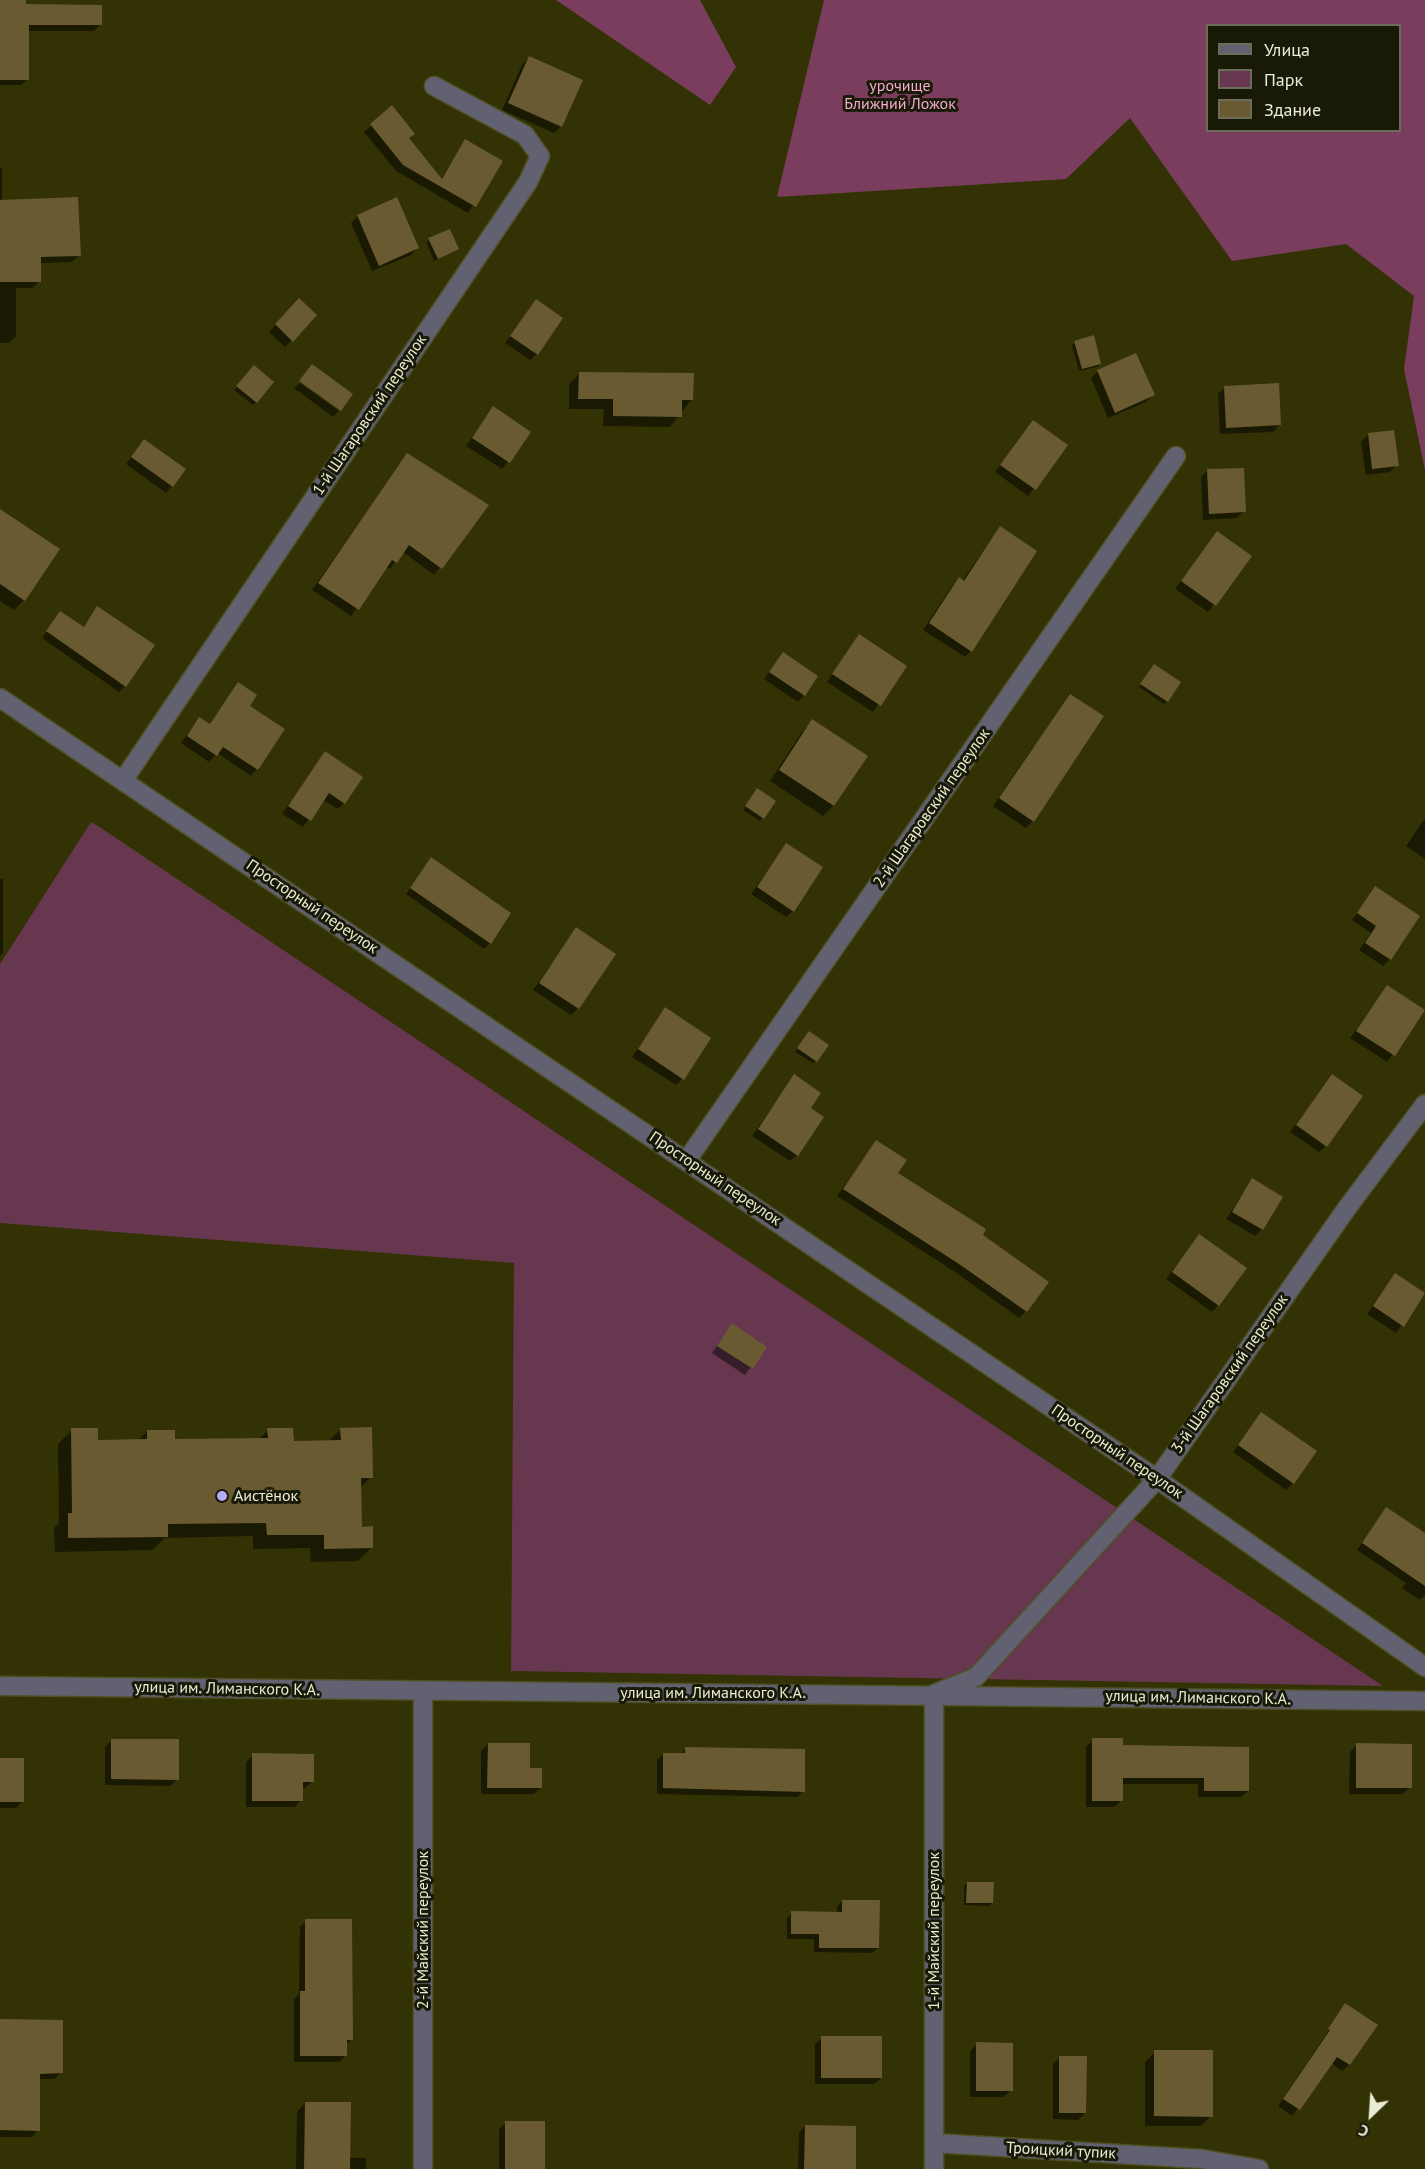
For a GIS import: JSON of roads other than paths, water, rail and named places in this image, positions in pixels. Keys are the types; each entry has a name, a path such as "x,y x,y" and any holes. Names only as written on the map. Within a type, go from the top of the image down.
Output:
{"street":[{"name":"1-й Шагаровский переулок","path":"124,779 528,182 540,156 525,135 434,86"},
{"name":"2-й Шагаровский переулок","path":"687,1160 1176,456"},
{"name":"Просторный переулок","path":"0,698 124,779 687,1160 1156,1479 1425,1666"},
{"name":"3-й Шагаровский переулок","path":"934,1694 976,1677 1156,1479 1340,1218 1425,1104"},
{"name":"улица им. Лиманского К.А.","path":"0,1686 423,1692 934,1694 1425,1701"},
{"name":"2-й Майский переулок","path":"423,1692 423,2169"},
{"name":"1-й Майский переулок","path":"934,1694 934,2169"},
{"name":"Троицкий тупик","path":"934,2143 1202,2159 1259,2169"}],"place":[{"name":"Аистёнок","path":"222,1496"}],"park label":[{"name":"урочище Ближний Ложок","path":"900,95"}]}
